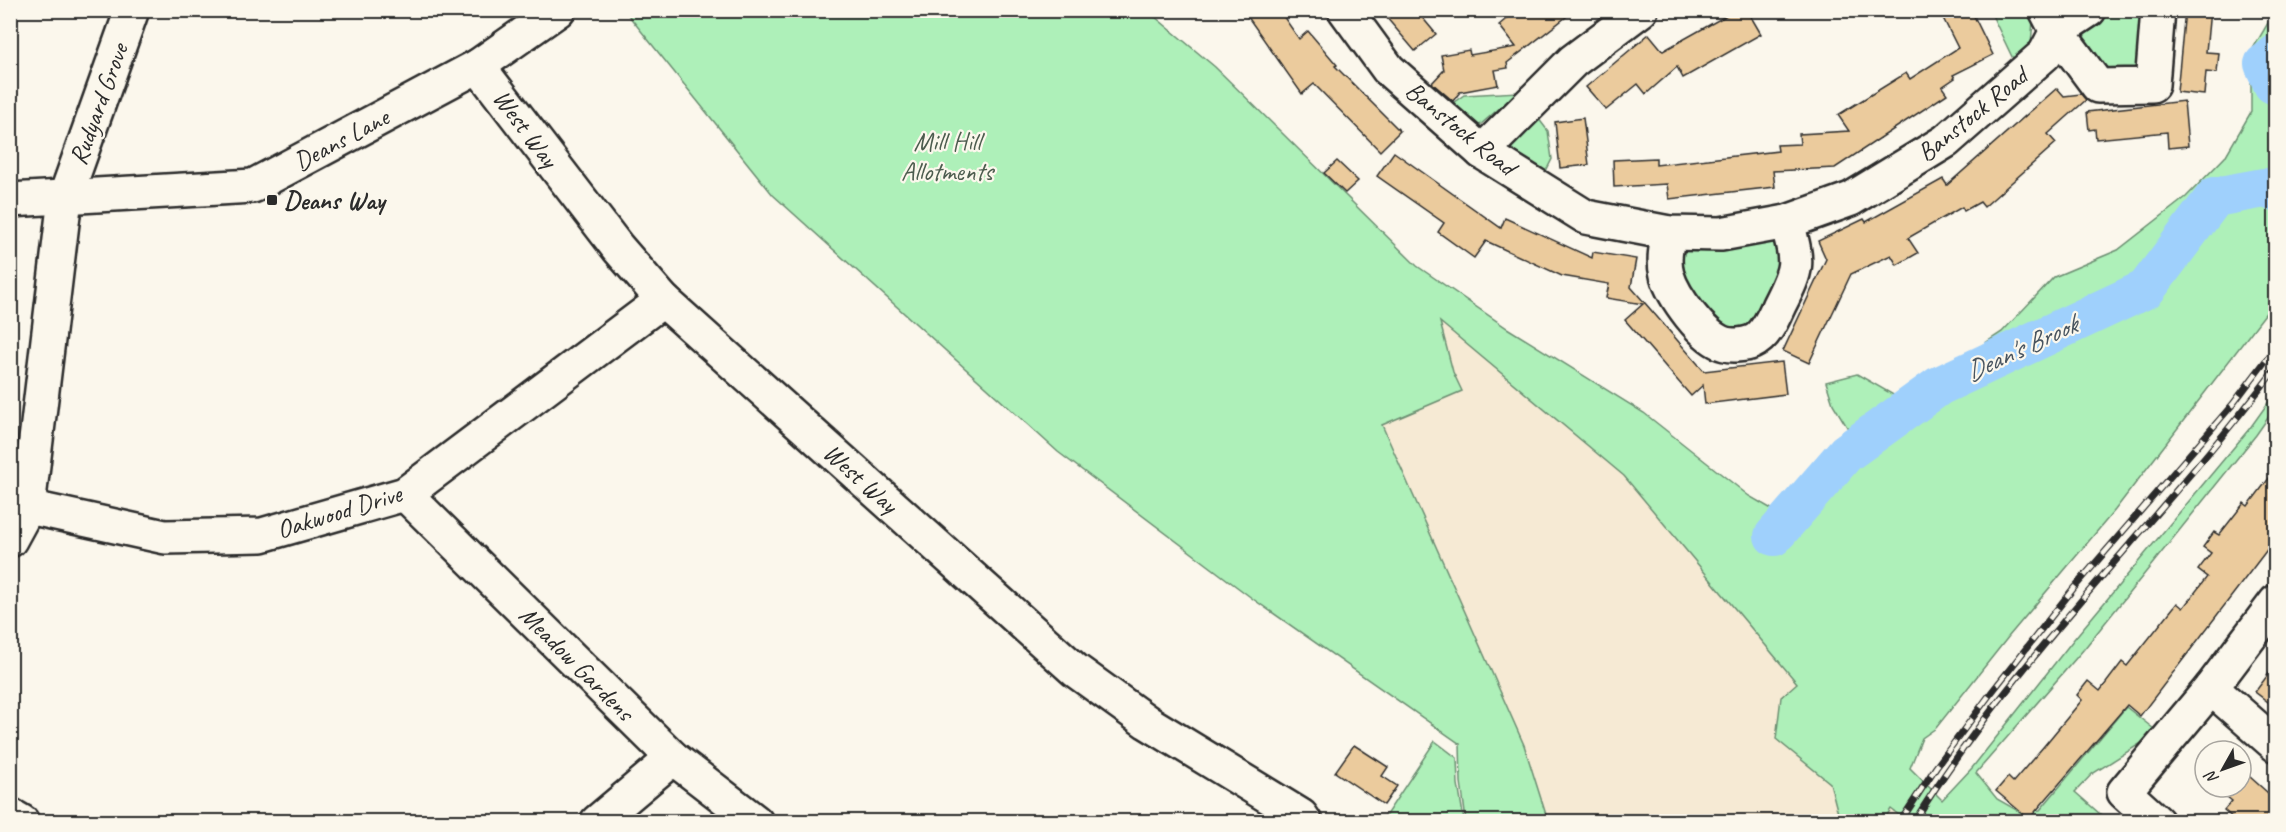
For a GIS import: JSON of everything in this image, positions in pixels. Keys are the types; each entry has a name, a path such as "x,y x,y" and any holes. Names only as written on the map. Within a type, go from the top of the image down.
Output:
{"street":[{"name":"Rudyard Grove","path":"65,198 132,10"},
{"name":"Deans Lane","path":"10,200 253,186 478,66 558,10"},
{"name":"Banstock Road","path":"1345,10 1388,69 1482,152 1586,217 1669,233 1721,234 1787,222 1851,199 1946,141 2045,54 2052,21"},
{"path":"1482,152 1574,61 1641,10"},
{"path":"2089,10 2052,21 2098,86 2152,85 2158,10"},
{"name":"West Way","path":"478,66 618,248 663,300 1075,670 1147,722 1301,816 1305,822"},
{"name":"Deans Lane","path":"10,187 65,198"},
{"path":"10,540 28,507 65,198"},
{"path":"1669,233 1665,264 1667,275 1679,301 1714,338 1725,344 1739,345 1751,343 1768,327 1792,282 1796,262 1787,222"},
{"name":"Oakwood Drive","path":"28,507 165,537 262,535 405,494 663,300"},
{"name":"Meadow Gardens","path":"405,494 673,758 756,822"},
{"path":"2157,822 2124,792 2211,688 2276,602"},
{"path":"2211,688 2276,745"},
{"path":"597,822 673,758"},
{"path":"10,814 22,822"}],"shaded area":[{"path":"1440,321 1624,476 1812,700 1953,821 1548,821 1524,745 1367,390"}],"green space":[{"name":"Mill Hill Allotments","path":"625,11 1148,11 1215,67 1417,266 1507,328 1644,413 1749,496 1775,511 1827,468 1855,440 1833,404 1826,382 1857,374 1895,396 1943,371 2002,332 2054,277 2118,250 2186,197 2225,157 2251,112 2251,52 2275,11 2275,301 2115,510 2009,636 1936,728 1922,738 1910,768 1942,800 1972,768 2074,639 2250,428 2275,393 2275,408 2256,435 2084,649 1976,773 1997,799 2020,812 2040,810 2126,707 2154,729 2143,742 2092,774 2075,792 2108,821 1907,821 1891,809 1883,821 1840,821 1830,783 1776,739 1781,697 1797,683 1624,476 1440,322 1453,372 1462,391 1382,425 1524,745 1548,821 1466,821 1461,782 1460,744 1253,599 1058,452 773,195"},
{"path":"1990,11 2028,11 2033,20 2031,45 2015,63"},
{"path":"2108,11 2137,12 2142,22 2147,45 2132,76 2110,76 2081,48 2086,31"},
{"path":"1518,92 1480,125 1470,124 1450,105 1464,95"},
{"path":"1538,118 1548,131 1552,159 1543,177 1511,157 1507,146"},
{"path":"1785,240 1762,325 1722,334 1678,284 1674,250 1728,247"},
{"path":"1435,741 1457,758 1458,784 1464,821 1382,821"}],"building":[{"path":"1243,10 1279,10 1299,39 1308,31 1337,65 1335,66 1400,131 1380,151 1314,84 1302,94"},
{"path":"1380,10 1416,10 1436,34 1415,51"},
{"path":"1517,10 1575,10 1507,63 1508,68 1495,70 1498,85 1460,92 1453,101 1432,83 1444,70 1441,55 1469,50 1470,55 1516,47 1499,25"},
{"path":"1736,10 1747,10 1761,34 1683,78 1677,67 1646,94 1638,84 1606,110 1586,87 1649,34 1663,51"},
{"path":"1939,10 1971,10 1993,55 1953,75 1955,78 1942,87 1947,94 1835,168 1773,171 1775,187 1669,199 1667,184 1614,187 1613,160 1656,158 1656,165 1778,151 1777,145 1800,144 1799,134 1849,131 1838,115 1906,73 1910,79 1958,48"},
{"path":"2185,10 2210,10 2206,52 2219,53 2217,73 2206,72 2204,95 2177,92"},
{"path":"2057,88 2064,96 2081,94 2086,100 2048,134 2056,143 1984,207 1980,202 1964,211 1962,207 1908,238 1918,253 1897,265 1891,255 1851,274 1809,363 1783,351 1826,259 1818,241 1864,219 1866,222 1943,179 1947,185"},
{"path":"2184,101 2188,146 2168,148 2167,132 2096,139 2095,129 2089,130 2087,112"},
{"path":"1583,118 1589,165 1560,168 1555,122"},
{"path":"1394,152 1501,228 1505,218 1592,258 1593,252 1636,259 1631,287 1704,371 1782,362 1786,394 1705,404 1703,385 1691,396 1625,320 1643,304 1606,298 1609,284 1562,276 1486,241 1474,258 1438,232 1444,223 1377,176"},
{"path":"1337,161 1358,181 1345,193 1324,173"},
{"path":"2276,469 2276,538 2140,716 2127,705 2029,819 1996,791 2008,777 2013,782 2044,746 2082,700 2077,695 2088,681 2100,691 2122,662 2127,666 2177,603 2183,608 2207,577 2198,570 2211,553 2203,547 2214,532 2219,535 2244,503 2248,506"},
{"path":"2276,664 2276,708 2255,692"},
{"path":"1354,745 1388,767 1382,776 1397,786 1384,805 1335,772"},
{"path":"2253,780 2276,800 2276,822 2237,822 2224,810 2232,801 2230,799 2253,799"}],"waterway":[{"name":"Dean's Brook","path":"2276,54 2264,64 2273,84 2276,85"},
{"name":"Dean's Brook","path":"1774,536 1846,453 1939,386 2146,289 2215,197 2264,188 2276,192"}],"railway":[{"path":"1900,822 1936,767 2073,589 2233,404 2276,347"},
{"path":"1914,822 1954,761 1997,703 2090,590 2185,481 2276,368"}],"place":[{"name":"Deans Way","path":"272,200"}]}
